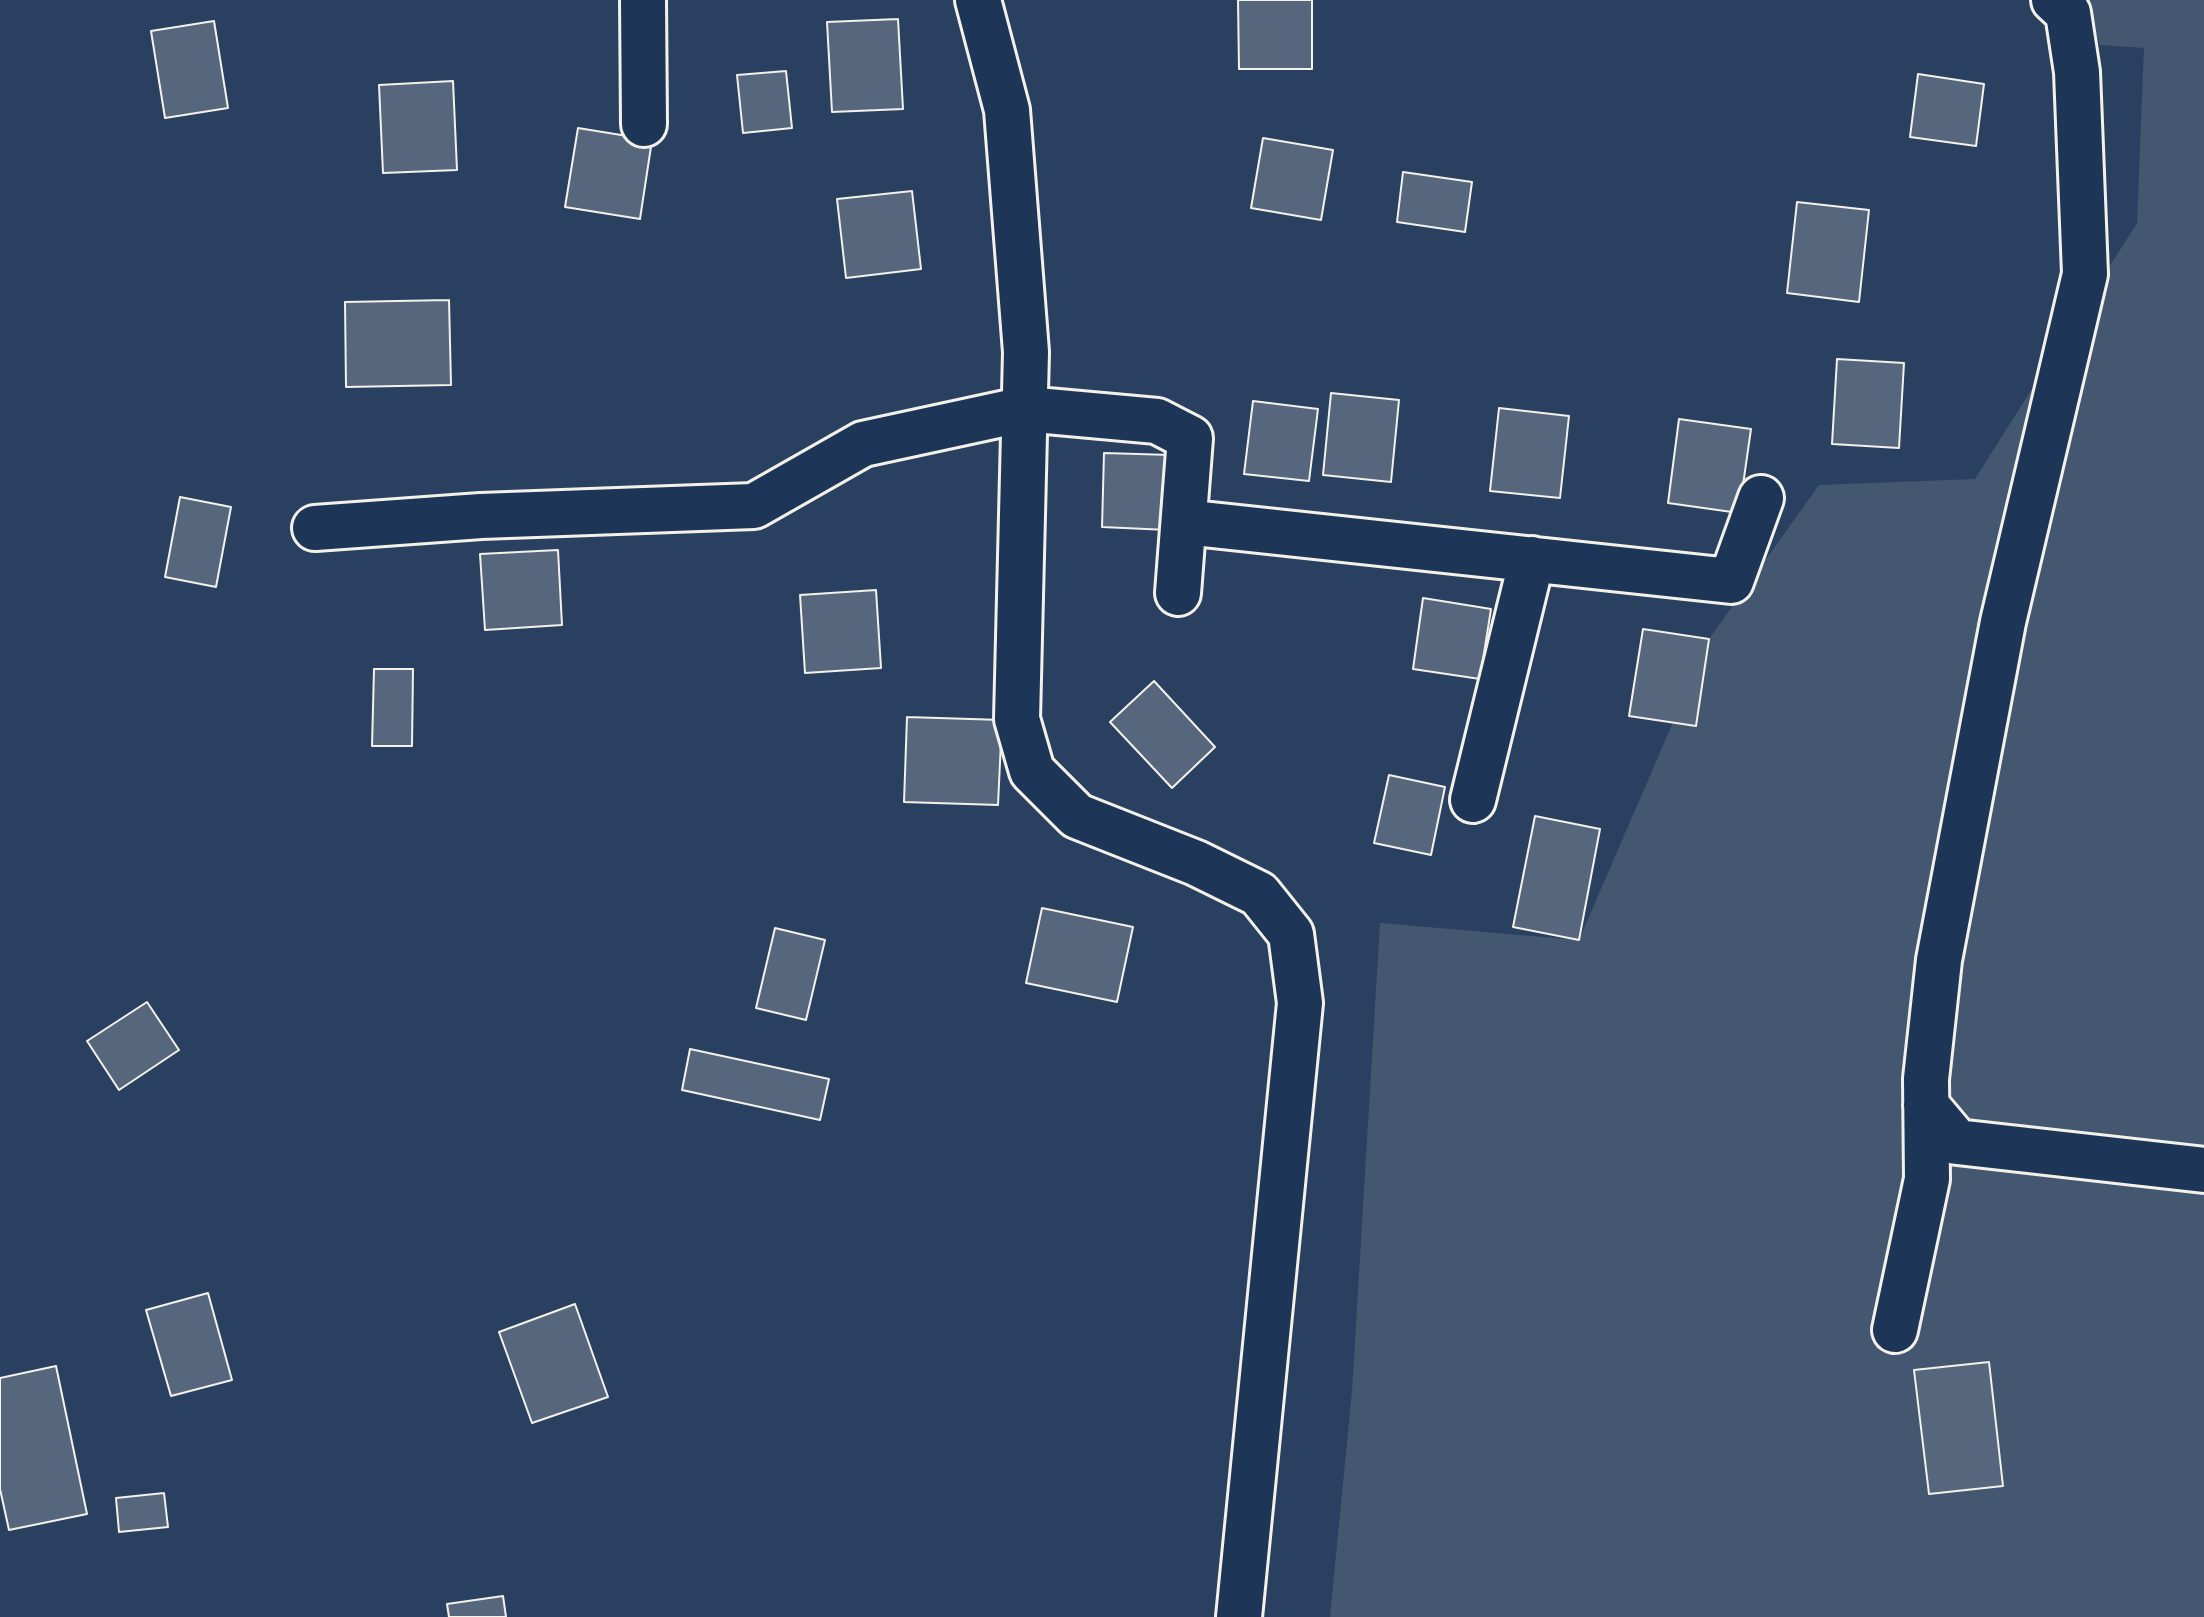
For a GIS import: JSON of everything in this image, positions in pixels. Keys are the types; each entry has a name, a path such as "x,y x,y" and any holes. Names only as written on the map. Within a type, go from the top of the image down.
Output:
{"street":[{"path":"643,0 644,124"},
{"path":"978,0 1007,110 1026,352 1017,719 1032,771 1077,816 1196,863 1259,894 1291,934 1300,1003 1239,1617"},
{"path":"1895,1330 1927,1179 1926,1079 1939,960 2003,622 2085,274 2077,72 2068,13 2054,0"},
{"path":"315,528 481,516 754,506 863,444 1025,409 1157,421 1190,438 1178,593"},
{"path":"1184,522 1731,581 1761,498"},
{"path":"1473,800 1532,559"},
{"path":"1926,1105 1957,1142 2204,1170"}],"shaded area":[{"path":"2085,0 2204,0 2204,1617 1330,1617 1352,1391 1380,923 1579,940 1709,639 1819,485 1975,479 2137,223 2144,48 2100,45"}],"building":[{"path":"1238,0 1312,0 1312,69 1239,69"},
{"path":"898,19 903,109 832,112 827,22"},
{"path":"214,21 228,108 165,118 151,31"},
{"path":"786,71 792,128 743,133 737,75"},
{"path":"1918,74 1984,84 1976,146 1910,137"},
{"path":"453,81 457,170 383,173 379,85"},
{"path":"578,128 652,140 640,219 565,207"},
{"path":"1263,138 1333,150 1321,220 1251,208"},
{"path":"1403,172 1472,182 1465,232 1397,222"},
{"path":"912,191 921,269 846,278 837,199"},
{"path":"1797,202 1869,210 1859,302 1787,293"},
{"path":"449,300 451,385 346,387 345,302"},
{"path":"1837,359 1904,363 1899,448 1832,444"},
{"path":"1331,393 1399,400 1391,482 1323,475"},
{"path":"1253,401 1318,409 1309,481 1244,474"},
{"path":"1499,408 1569,416 1560,498 1490,491"},
{"path":"1679,419 1751,429 1739,513 1668,503"},
{"path":"1104,453 1171,455 1168,530 1102,527"},
{"path":"180,497 231,507 216,587 165,577"},
{"path":"558,550 562,625 485,630 480,554"},
{"path":"876,590 881,668 805,673 800,595"},
{"path":"1423,598 1491,609 1480,679 1413,669"},
{"path":"1643,629 1709,639 1696,726 1629,716"},
{"path":"374,669 413,669 412,746 372,746"},
{"path":"1154,681 1215,747 1172,788 1110,722"},
{"path":"907,717 1002,720 998,805 904,802"},
{"path":"1389,775 1445,787 1431,855 1374,843"},
{"path":"1535,816 1600,829 1579,940 1513,927"},
{"path":"1042,908 1133,927 1117,1002 1026,983"},
{"path":"775,928 825,940 806,1020 756,1008"},
{"path":"147,1002 179,1050 119,1090 87,1041"},
{"path":"690,1049 829,1079 820,1120 682,1090"},
{"path":"208,1293 232,1380 171,1396 146,1310"},
{"path":"575,1304 608,1397 532,1423 499,1332"},
{"path":"1989,1362 2003,1486 1929,1494 1914,1370"},
{"path":"56,1366 87,1514 9,1530 0,1489 0,1378"},
{"path":"164,1493 168,1527 119,1532 116,1498"},
{"path":"503,1596 506,1617 449,1617 447,1604"}]}
